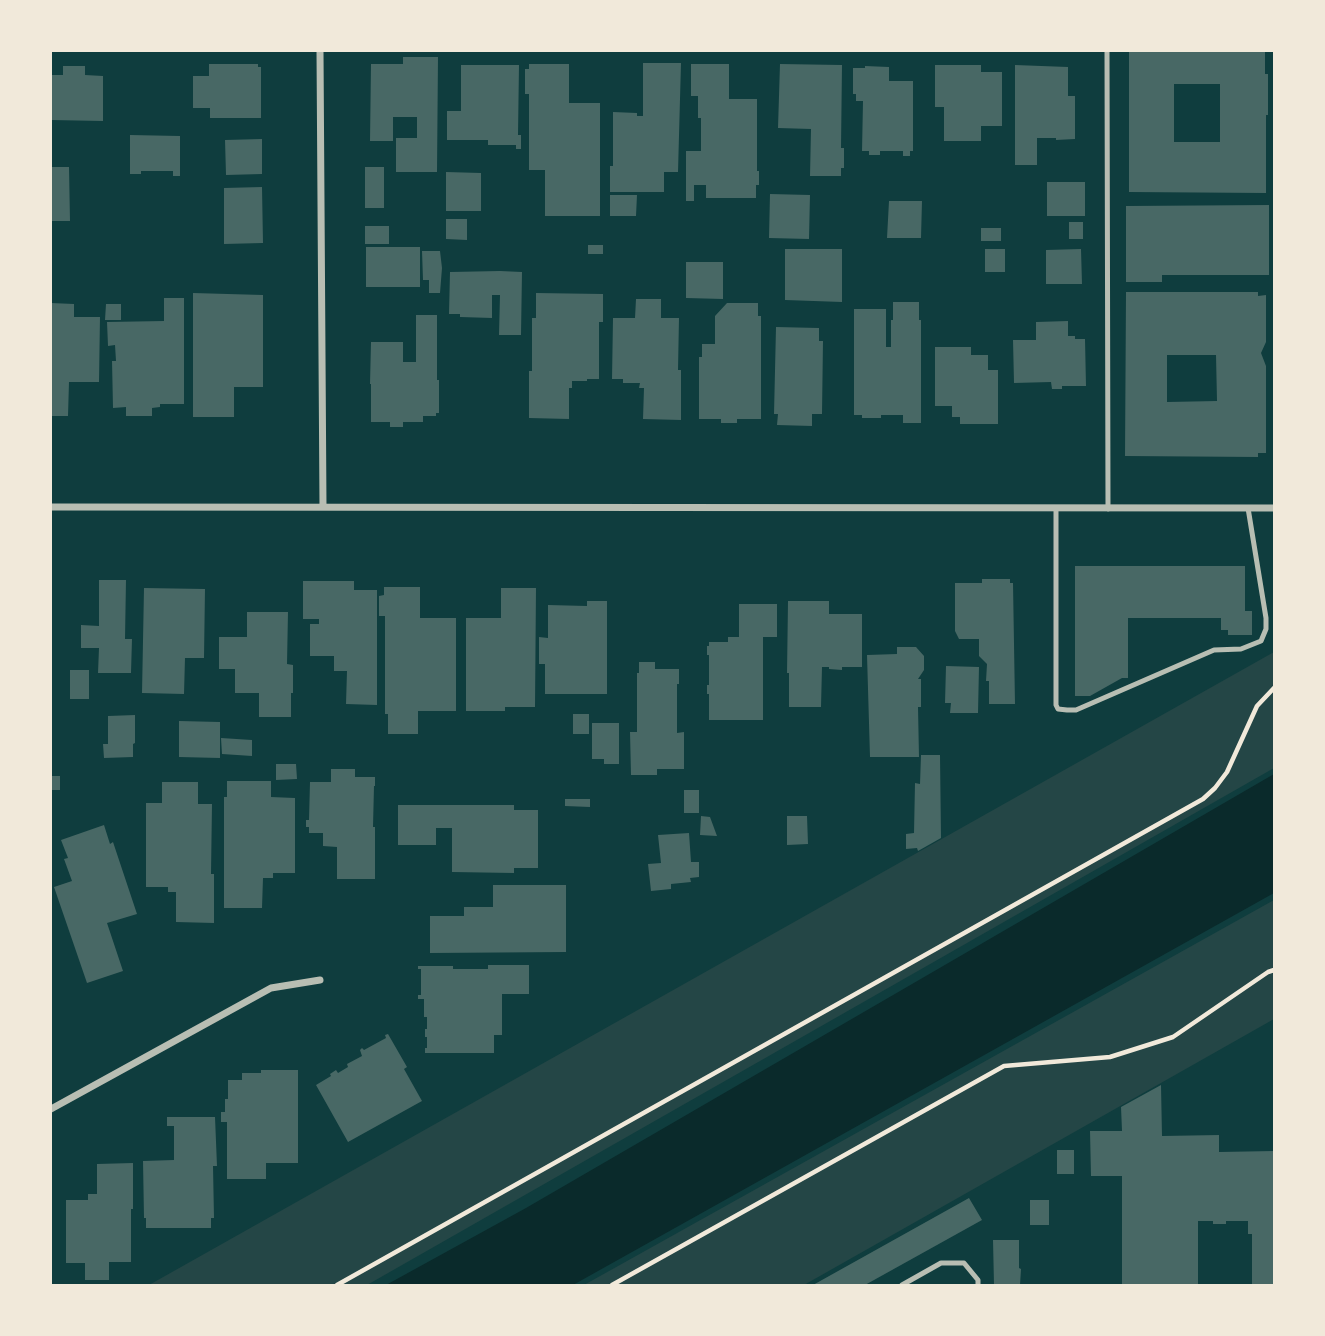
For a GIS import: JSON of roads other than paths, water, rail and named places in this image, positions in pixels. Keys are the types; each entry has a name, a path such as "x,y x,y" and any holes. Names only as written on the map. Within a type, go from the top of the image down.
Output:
{"street":[{"path":"320,51 323,507"},
{"path":"51,507 1274,508"},
{"path":"51,1109 271,988 320,980"}],"lane":[{"path":"1107,51 1108,509"},
{"path":"1056,509 1056,705 1058,709 1067,710 1076,710 1214,650 1241,649 1261,641 1266,629 1266,618 1248,509"},
{"path":"902,1285 941,1263 964,1263 978,1280 978,1285"}]}
